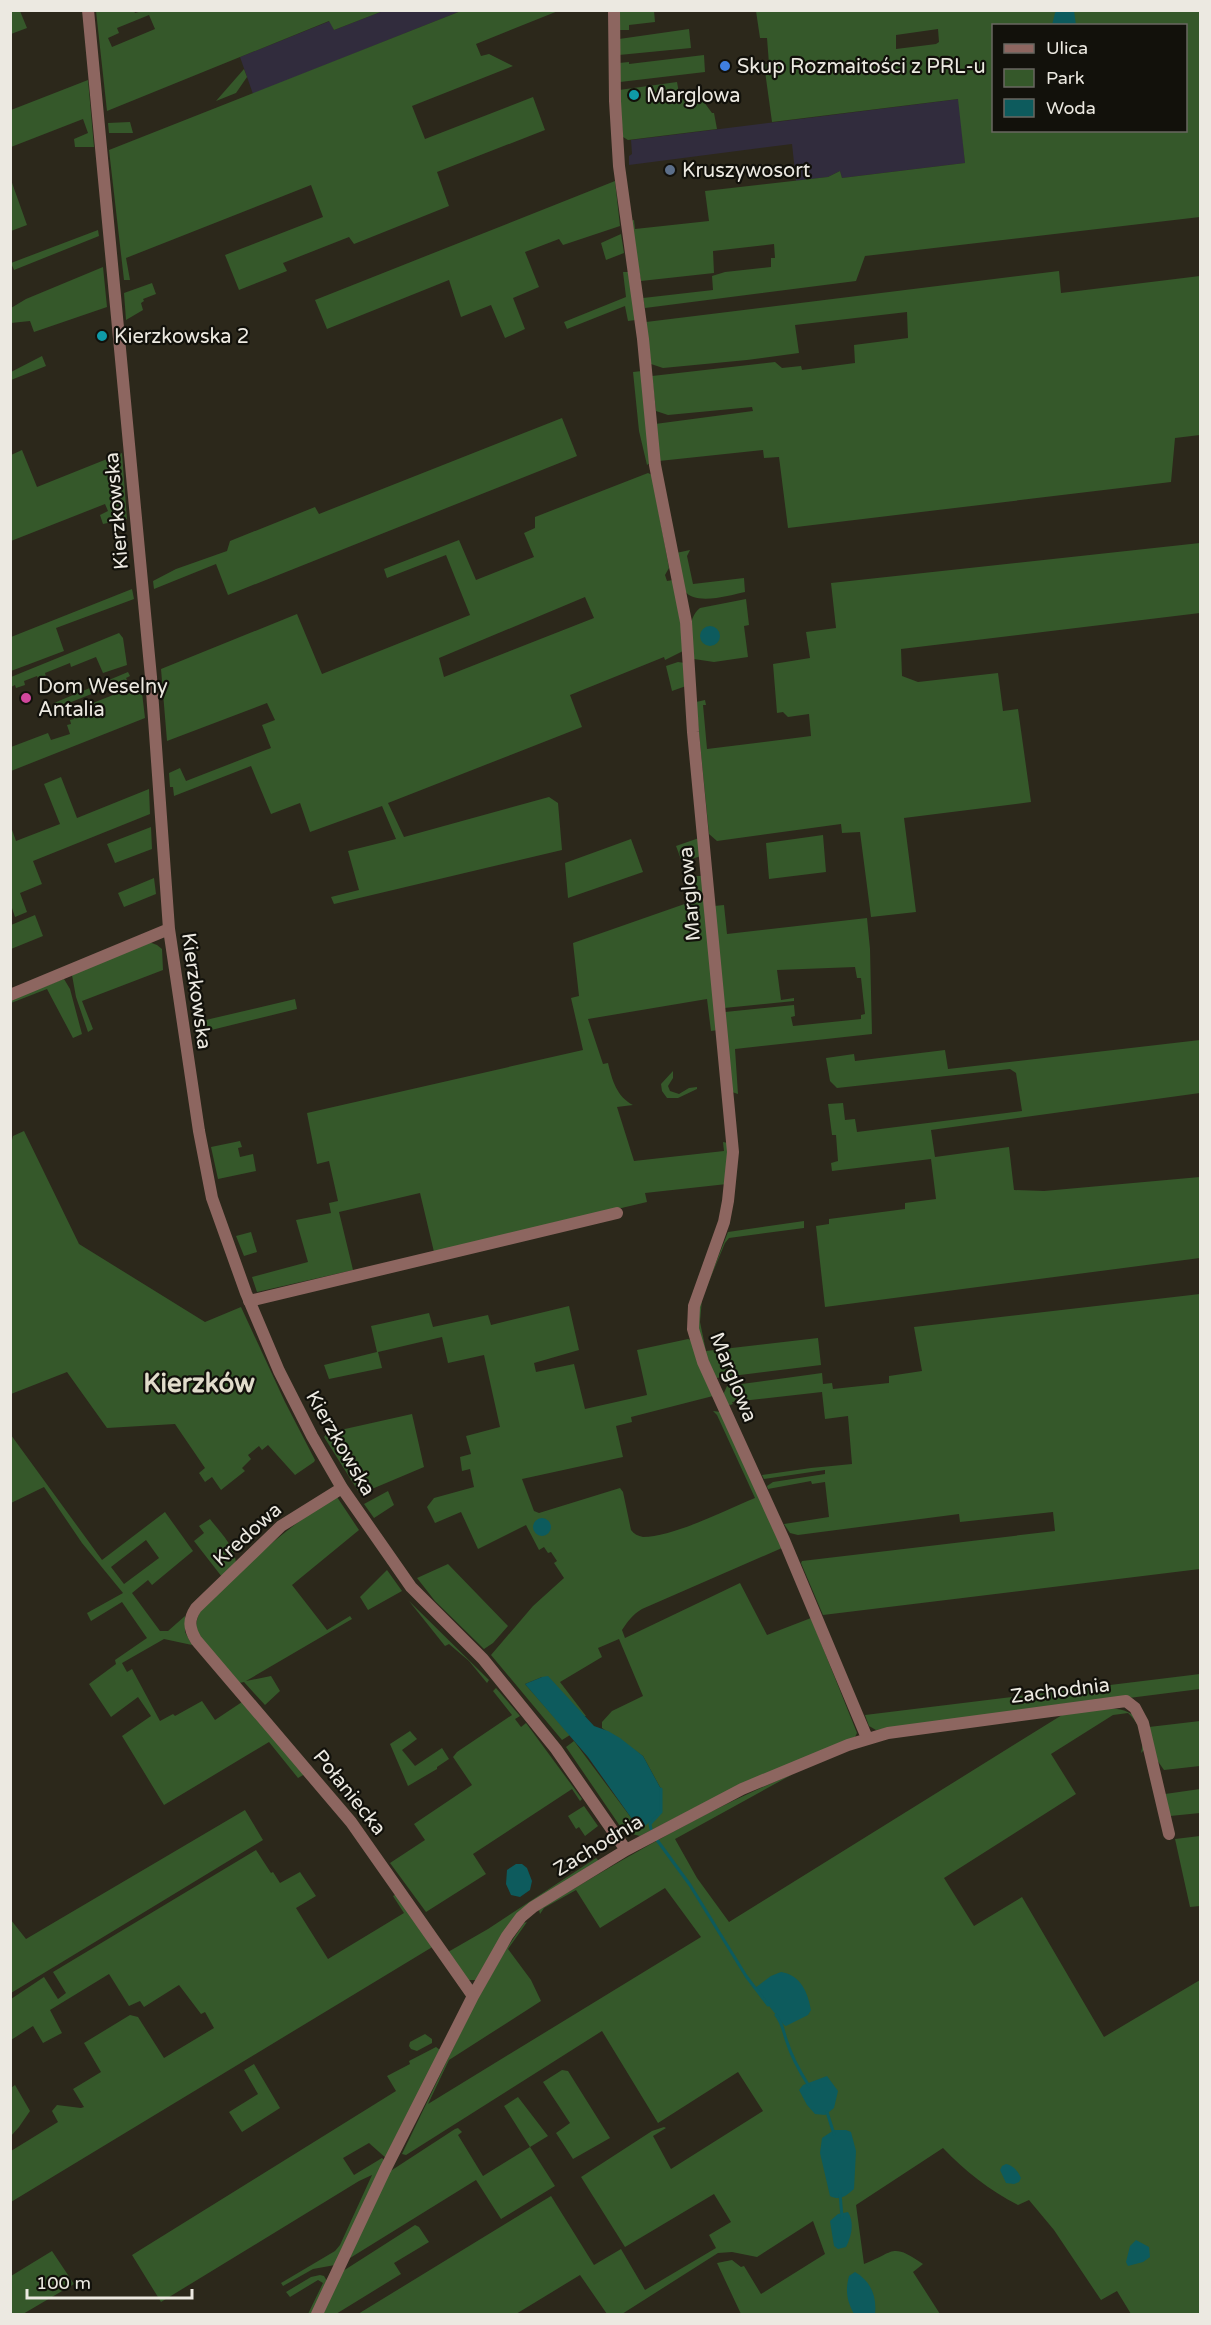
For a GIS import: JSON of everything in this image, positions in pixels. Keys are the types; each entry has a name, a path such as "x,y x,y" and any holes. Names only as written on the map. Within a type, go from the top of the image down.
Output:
{"street":[{"name":"Kierzkowska","path":"88,10 151,677 168,929 208,1179 224,1233 249,1301 297,1408 342,1488 411,1587 483,1659 556,1749 626,1850"},
{"name":"Marglowa","path":"615,10 615,101 619,166 643,339 655,465 687,633 693,732 732,1143 728,1201 719,1239 694,1306 693,1329 704,1362 784,1540 867,1738"},
{"path":"10,995 168,929"},
{"path":"249,1301 617,1213"},
{"name":"Kredowa","path":"190,1621 196,1608 281,1526 342,1488"},
{"name":"Połaniecka","path":"190,1621 196,1640 351,1822 473,1996"},
{"name":"Zachodnia","path":"317,2314 385,2170 473,1996 507,1936 521,1917 626,1850 741,1789 867,1738 1006,1716 1126,1701 1136,1708 1143,1723 1169,1834"}],"shaded area":[{"path":"383,11 461,11 253,94 240,57 330,21 334,30"},
{"path":"959,99 965,163 842,178 840,171 828,177 796,181 792,144 629,165 629,156 632,154 631,140"}],"green space":[{"path":"11,10 20,11 27,28 11,34"},
{"path":"142,10 383,11 334,30 329,21 107,111 96,11 134,11 135,13","holes":["149,15 155,29 112,47 108,38 119,33 117,28"]},
{"path":"461,11 558,11 476,44 481,56 489,54 513,66 412,106 425,139 533,97 545,130 437,172 449,206 354,244 349,237 283,263 287,271 239,290 225,255 323,217 311,185 126,258 130,280 124,280 109,150"},
{"path":"619,11 654,11 655,22 629,25 629,30 619,30"},
{"path":"756,11 1200,11 1200,217 865,256 856,281 645,308 643,298 713,290 712,276 725,272 771,267 771,258 775,258 774,244 713,251 714,273 641,281 630,221 634,220 635,229 709,221 705,191 828,177 840,171 842,178 965,163 958,99 772,122 764,64 769,64 767,38 760,38","holes":["938,29 939,42 936,44 896,49 896,35"]},
{"path":"689,29 691,48 619,55 619,39"},
{"path":"704,55 705,72 620,82 619,63 629,62 629,64"},
{"path":"244,69 247,77 236,93 216,101"},
{"path":"88,80 94,147 75,147 74,139 88,133 83,119 11,147 11,110"},
{"path":"677,82 680,99 701,98 714,113 717,129 628,140 623,137 619,90"},
{"path":"130,122 133,133 109,133 108,123"},
{"path":"11,180 27,225 10,231"},
{"path":"615,181 620,226 563,245 559,239 525,252 539,287 513,298 525,329 505,338 491,305 461,317 449,280 327,329 315,300"},
{"path":"98,230 99,236 14,270 11,263"},
{"path":"621,234 624,253 606,260 601,243"},
{"path":"103,267 107,307 34,332 30,321 11,323 11,308 26,299"},
{"path":"1059,271 1061,293 1200,276 1200,435 1175,438 1171,482 788,528 779,457 764,458 763,450 659,461 655,424 753,411 752,407 668,415 656,411 652,376 775,362 782,368 801,366 802,370 855,363 854,345 908,338 907,312 795,325 799,353 663,368 651,364 646,322"},
{"path":"623,272 628,272 636,320 628,321 625,306 567,329 564,322 626,297"},
{"path":"152,283 156,294 143,299 141,303 143,310 126,320 124,293"},
{"path":"42,356 46,366 11,380 11,372"},
{"path":"642,371 650,463 647,465 639,431 633,372"},
{"path":"562,418 577,456 228,595 216,564 154,589 153,581 176,569 227,551 230,541 315,507 319,514"},
{"path":"22,450 37,487 122,453 127,519 103,524 100,515 108,511 105,504 11,541 11,455"},
{"path":"648,473 652,475 669,568 665,575 667,581 673,580 685,650 665,660 664,657 570,695 582,727 388,803 404,837 549,797 558,803 562,850 334,904 331,897 359,890 348,851 396,839 382,806 310,832 300,803 271,814 251,766 174,796 173,787 170,787 169,773 180,768 186,781 271,748 262,725 275,720 267,703 167,741 161,669 297,614 322,674 470,615 446,555 387,578 384,569 459,540 476,580 534,557 524,533 535,528 535,517","holes":["585,597 594,618 444,677 439,658"]},
{"path":"1200,543 1200,613 901,649 902,676 918,682 998,673 1003,711 1018,709 1031,802 904,818 916,912 871,917 860,832 842,833 841,824 717,841 709,834 696,702 705,700 706,705 703,705 707,749 811,736 809,714 788,717 783,712 777,713 773,664 810,658 806,632 836,628 831,583"},
{"path":"690,550 687,556 693,584 744,578 745,592 705,599 690,595 683,587 676,553"},
{"path":"132,589 134,599 56,628 64,651 11,671 11,637"},
{"path":"746,599 749,625 744,626 748,657 714,662 694,659 691,625 695,613 700,608"},
{"path":"119,633 123,638 127,665 103,673 96,657 71,667 70,663 45,673 46,677 39,680 37,676 24,681 25,685 11,687 11,677"},
{"path":"678,662 685,663 686,686 672,691 666,666"},
{"path":"128,672 130,676 126,678 127,680 56,708 54,703"},
{"path":"141,684 145,718 11,771 11,747 48,733 51,740 70,734 67,725 71,724 70,720 74,719 75,710"},
{"path":"61,777 77,818 149,789 150,814 33,861 42,884 20,893 27,912 15,917 11,905 11,827 16,841 60,824 44,784"},
{"path":"151,827 152,849 115,863 107,844"},
{"path":"823,835 826,872 769,879 766,843"},
{"path":"699,838 701,856 682,862 676,846"},
{"path":"631,839 643,872 568,898 565,863"},
{"path":"695,876 704,876 718,1030 711,1031 707,999 588,1019 603,1064 608,1063 613,1082 619,1093 633,1105 617,1107 634,1161 724,1151 723,1142 728,1143 727,1184 645,1193 647,1202 434,1252 420,1193 339,1212 353,1270 257,1292 252,1277 308,1262 296,1220 331,1213 329,1203 338,1201 329,1161 317,1164 307,1113 583,1050 571,998 579,996 573,943 696,900"},
{"path":"154,878 156,894 124,907 118,893"},
{"path":"724,905 727,934 867,918 872,1034 735,1049 738,1094 732,1092 725,1012 794,1005 795,1016 791,1017 793,1026 861,1019 861,1015 865,1014 861,978 857,978 855,967 777,970 781,1000 794,998 794,1001 724,1008 714,906"},
{"path":"35,915 43,936 11,949 11,925"},
{"path":"149,942 162,949 163,970 82,1001 93,1029 88,1032 76,997 72,975"},
{"path":"64,979 70,989 82,1034 73,1038 47,989 11,1003 11,999"},
{"path":"295,999 297,1009 195,1034 193,1023"},
{"path":"1200,1040 1200,1093 931,1130 935,1157 1009,1147 1014,1190 1044,1191 1200,1177 1200,1258 825,1307 816,1226 829,1224 829,1219 905,1209 905,1203 936,1199 931,1159 832,1171 831,1163 838,1161 836,1135 832,1135 828,1104 843,1103 845,1120 855,1119 857,1132 1022,1111 1016,1073 1010,1069 837,1088 830,1081 826,1058 854,1054 855,1061 945,1050 948,1069"},
{"path":"673,1071 673,1078 668,1086 670,1091 679,1094 689,1088 697,1087 697,1089 678,1098 667,1098 662,1091 661,1084"},
{"path":"24,1131 79,1244 205,1322 241,1307 314,1462 295,1475 268,1445 262,1450 259,1446 248,1455 251,1459 242,1468 245,1471 221,1490 212,1477 205,1482 199,1473 205,1468 175,1424 107,1428 67,1372 11,1394 11,1144 13,1136"},
{"path":"240,1141 242,1147 238,1148 240,1157 253,1154 256,1171 218,1179 211,1147"},
{"path":"804,1221 804,1228 729,1238 705,1291 728,1232"},
{"path":"251,1232 257,1252 244,1256 236,1236"},
{"path":"1200,1294 1200,1569 823,1615 802,1561 1055,1531 1053,1512 960,1522 959,1514 798,1535 790,1533 784,1524 829,1517 825,1482 812,1484 811,1481 768,1489 767,1486 773,1482 825,1474 825,1470 764,1479 762,1475 852,1464 848,1416 825,1419 822,1392 732,1402 733,1404 727,1406 723,1395 727,1386 822,1373 823,1384 832,1383 833,1389 889,1383 889,1376 922,1371 914,1327"},
{"path":"702,1299 700,1322 706,1351 818,1338 821,1365 716,1378 703,1345 699,1327 698,1317"},
{"path":"569,1306 579,1350 534,1363 536,1372 574,1364 585,1409 647,1395 637,1350 688,1339 691,1340 713,1396 631,1417 632,1422 616,1426 623,1457 522,1479 534,1511 539,1513 620,1488 623,1492 631,1530 643,1537 684,1528 755,1498 717,1415 713,1411 721,1412 782,1548 642,1609 630,1618 622,1630 625,1638 740,1583 767,1635 811,1618 857,1733 855,1737 739,1785 640,1836 622,1829 566,1747 574,1741 632,1819 661,1789 643,1756 602,1728 602,1722 612,1711 643,1696 619,1639 598,1648 602,1657 560,1682 586,1716 548,1677 525,1684 570,1735 562,1740 491,1655 533,1606 564,1578 554,1563 557,1561 544,1547 539,1550 526,1525 478,1549 461,1512 435,1523 427,1507 434,1498 474,1487 470,1469 462,1471 460,1457 471,1454 466,1436 500,1427 484,1355 448,1363 442,1337 378,1352 382,1368 329,1379 324,1365 377,1352 371,1326 429,1313 433,1327 488,1315 491,1325"},
{"path":"412,1414 424,1467 360,1494 324,1437 327,1433"},
{"path":"11,1435 102,1560 165,1512 193,1551 152,1585 148,1580 132,1593 160,1631 168,1631 185,1616 185,1632 192,1645 164,1639 122,1663 127,1672 132,1669 160,1721 173,1714 175,1716 202,1701 215,1720 242,1702 305,1774 298,1778 269,1742 164,1805 122,1736 151,1716 138,1697 111,1717 89,1684 116,1664 115,1660 147,1638 122,1602 91,1621 87,1613 123,1593 82,1543 44,1487 11,1503","holes":["146,1540 159,1558 124,1584 111,1567"]},
{"path":"388,1491 394,1505 374,1518 364,1504"},
{"path":"337,1497 359,1530 292,1585 327,1630 350,1616 352,1619 246,1681 271,1676 280,1691 265,1705 244,1682 239,1683 202,1642 196,1628 198,1616 201,1609 282,1535"},
{"path":"210,1519 226,1539 235,1557 236,1563 222,1577 194,1541 204,1533 199,1526"},
{"path":"448,1564 508,1626 493,1643 484,1649 435,1601 417,1578"},
{"path":"387,1570 402,1591 368,1610 360,1597"},
{"path":"409,1601 489,1680 487,1683 469,1661 449,1644 445,1646"},
{"path":"1200,1674 1200,1689 876,1730 869,1726 865,1715"},
{"path":"496,1688 520,1716 515,1719 521,1727 526,1723 582,1799 580,1801 572,1789 473,1854 486,1874 426,1912 390,1863 425,1840 414,1824 472,1785 453,1757 512,1715 493,1691"},
{"path":"1110,1708 1128,1712 1133,1715 1139,1725 1145,1749 1141,1753 1140,1731 1128,1713 1113,1715 1051,1754 1076,1794 944,1878 974,1926 1022,1897 1104,2037 1200,1980 1200,2314 1131,2314 1117,2291 1101,2300 1054,2230 1029,2200 1018,2205 997,2193 978,2180 943,2148 856,2205 864,2264 893,2251 913,2257 923,2264 913,2272 940,2314 741,2314 717,2263 732,2260 741,2267 744,2266 761,2294 825,2254 813,2221 757,2257 732,2252 718,2253 622,2314 607,2314 580,2275 516,2314 358,2314 551,2196 594,2265 621,2249 645,2290 716,2248 709,2235 731,2222 714,2194 625,2247 581,2177 652,2131 664,2127 666,2128 653,2136 671,2169 763,2111 738,2072 658,2123 602,2031 406,2155 402,2154 472,2009 505,1951 524,1923 527,1922 508,1949 531,1980 541,2001 449,2060 428,2104 701,1937 665,1888 600,1928 576,1890 544,1908 540,1914 539,1910 695,1820 793,1774 675,1839 697,1878 729,1922 1062,1715"},
{"path":"1200,1721 1200,1766 1164,1770 1157,1760 1149,1727"},
{"path":"410,1731 417,1739 402,1750 415,1766 442,1748 449,1759 408,1786 390,1744"},
{"path":"1200,1789 1200,1813 1170,1816 1165,1794"},
{"path":"584,1806 598,1826 585,1836 579,1827 576,1829 568,1816"},
{"path":"245,1810 263,1840 11,1993 11,1920 26,1939"},
{"path":"1200,1836 1200,1906 1190,1907 1175,1839"},
{"path":"256,1850 280,1883 300,1872 316,1896 296,1908 328,1959 404,1913 393,1896 398,1893 434,1946 11,2202 11,2151 58,2122 52,2111 57,2105 84,2107 73,2089 101,2072 84,2043 130,2015 138,2017 164,2058 214,2028 205,2012 201,2014 179,1985 144,2007 140,2001 129,2006 109,1974 50,2010 62,2033 43,2043 33,2026 11,2040 11,1999 44,1977 58,1999 66,1993 53,1972"},
{"path":"596,1858 599,1861 520,1912 476,1980 467,1980 448,1952 488,1929"},
{"path":"425,2034 432,2039 432,2043 417,2051 411,2049 410,2042"},
{"path":"436,2047 440,2050 387,2159 369,2143 343,2158 354,2175 382,2158 385,2161 335,2265 313,2269 283,2286 281,2283 335,2251 340,2245 372,2175 161,2302 132,2255 396,2091 387,2076"},
{"path":"254,2064 280,2108 242,2132 229,2112 258,2094 244,2070"},
{"path":"562,2070 568,2071 610,2138 573,2159 556,2133 570,2123 543,2082"},
{"path":"15,2085 30,2111 11,2136 11,2088"},
{"path":"518,2097 548,2136 530,2147 504,2106"},
{"path":"458,2128 462,2132 458,2135 483,2176 530,2147 555,2186 501,2219 476,2180 349,2257 389,2172 455,2129"},
{"path":"415,2225 419,2227 429,2242 394,2263 401,2274 336,2314 322,2314 343,2271"},
{"path":"52,2251 74,2284 23,2314 11,2314 11,2276"},
{"path":"324,2276 327,2281 312,2314 308,2314 323,2283 318,2280 290,2297 286,2292 311,2277"}],"water":[{"path":"1074,11 1076,24 1052,24 1055,13"},
{"path":"710,626 717,629 720,636 717,643 710,646 703,643 700,636 703,629"},
{"path":"542,1518 550,1523 551,1527 546,1535 542,1536 534,1531 533,1527 538,1519"},
{"path":"548,1676 594,1726 620,1738 643,1756 661,1789 661,1812 645,1826 632,1819 588,1757 525,1684"},
{"path":"516,1864 522,1864 527,1868 532,1881 530,1890 520,1897 511,1895 506,1884 507,1870"},
{"path":"781,1972 794,1977 802,1986 811,2010 808,2015 786,2026 755,1988 771,1976"},
{"path":"827,2076 838,2091 834,2108 825,2115 815,2114 799,2090 803,2085"},
{"path":"834,2130 851,2132 856,2151 854,2189 840,2198 830,2196 820,2153 822,2138"},
{"path":"1006,2164 1017,2171 1021,2178 1019,2182 1006,2183 1000,2170"},
{"path":"848,2212 852,2225 851,2234 846,2247 838,2249 834,2246 830,2221 838,2214"},
{"path":"1136,2240 1149,2247 1150,2257 1143,2262 1128,2266 1126,2262 1130,2246"},
{"path":"855,2272 872,2290 875,2314 854,2314 847,2296 847,2286 849,2276"}],"waterway":[{"path":"651,1829 650,1824 661,1812 661,1789"},
{"path":"657,1840 690,1885 746,1976 768,2005"},
{"path":"776,2015 799,2070 809,2086"},
{"path":"827,2112 834,2134"},
{"path":"840,2194 842,2217"}],"place":[{"name":"Skup Rozmaitości z PRL-u","path":"725,66"},
{"name":"Marglowa","path":"634,95"},
{"name":"Kruszywosort","path":"670,170"},
{"name":"Kierzkowska 2","path":"102,336"},
{"name":"Dom Weselny Antalia","path":"26,698"}],"district":[{"name":"Kierzków","path":"199,1383"}]}
